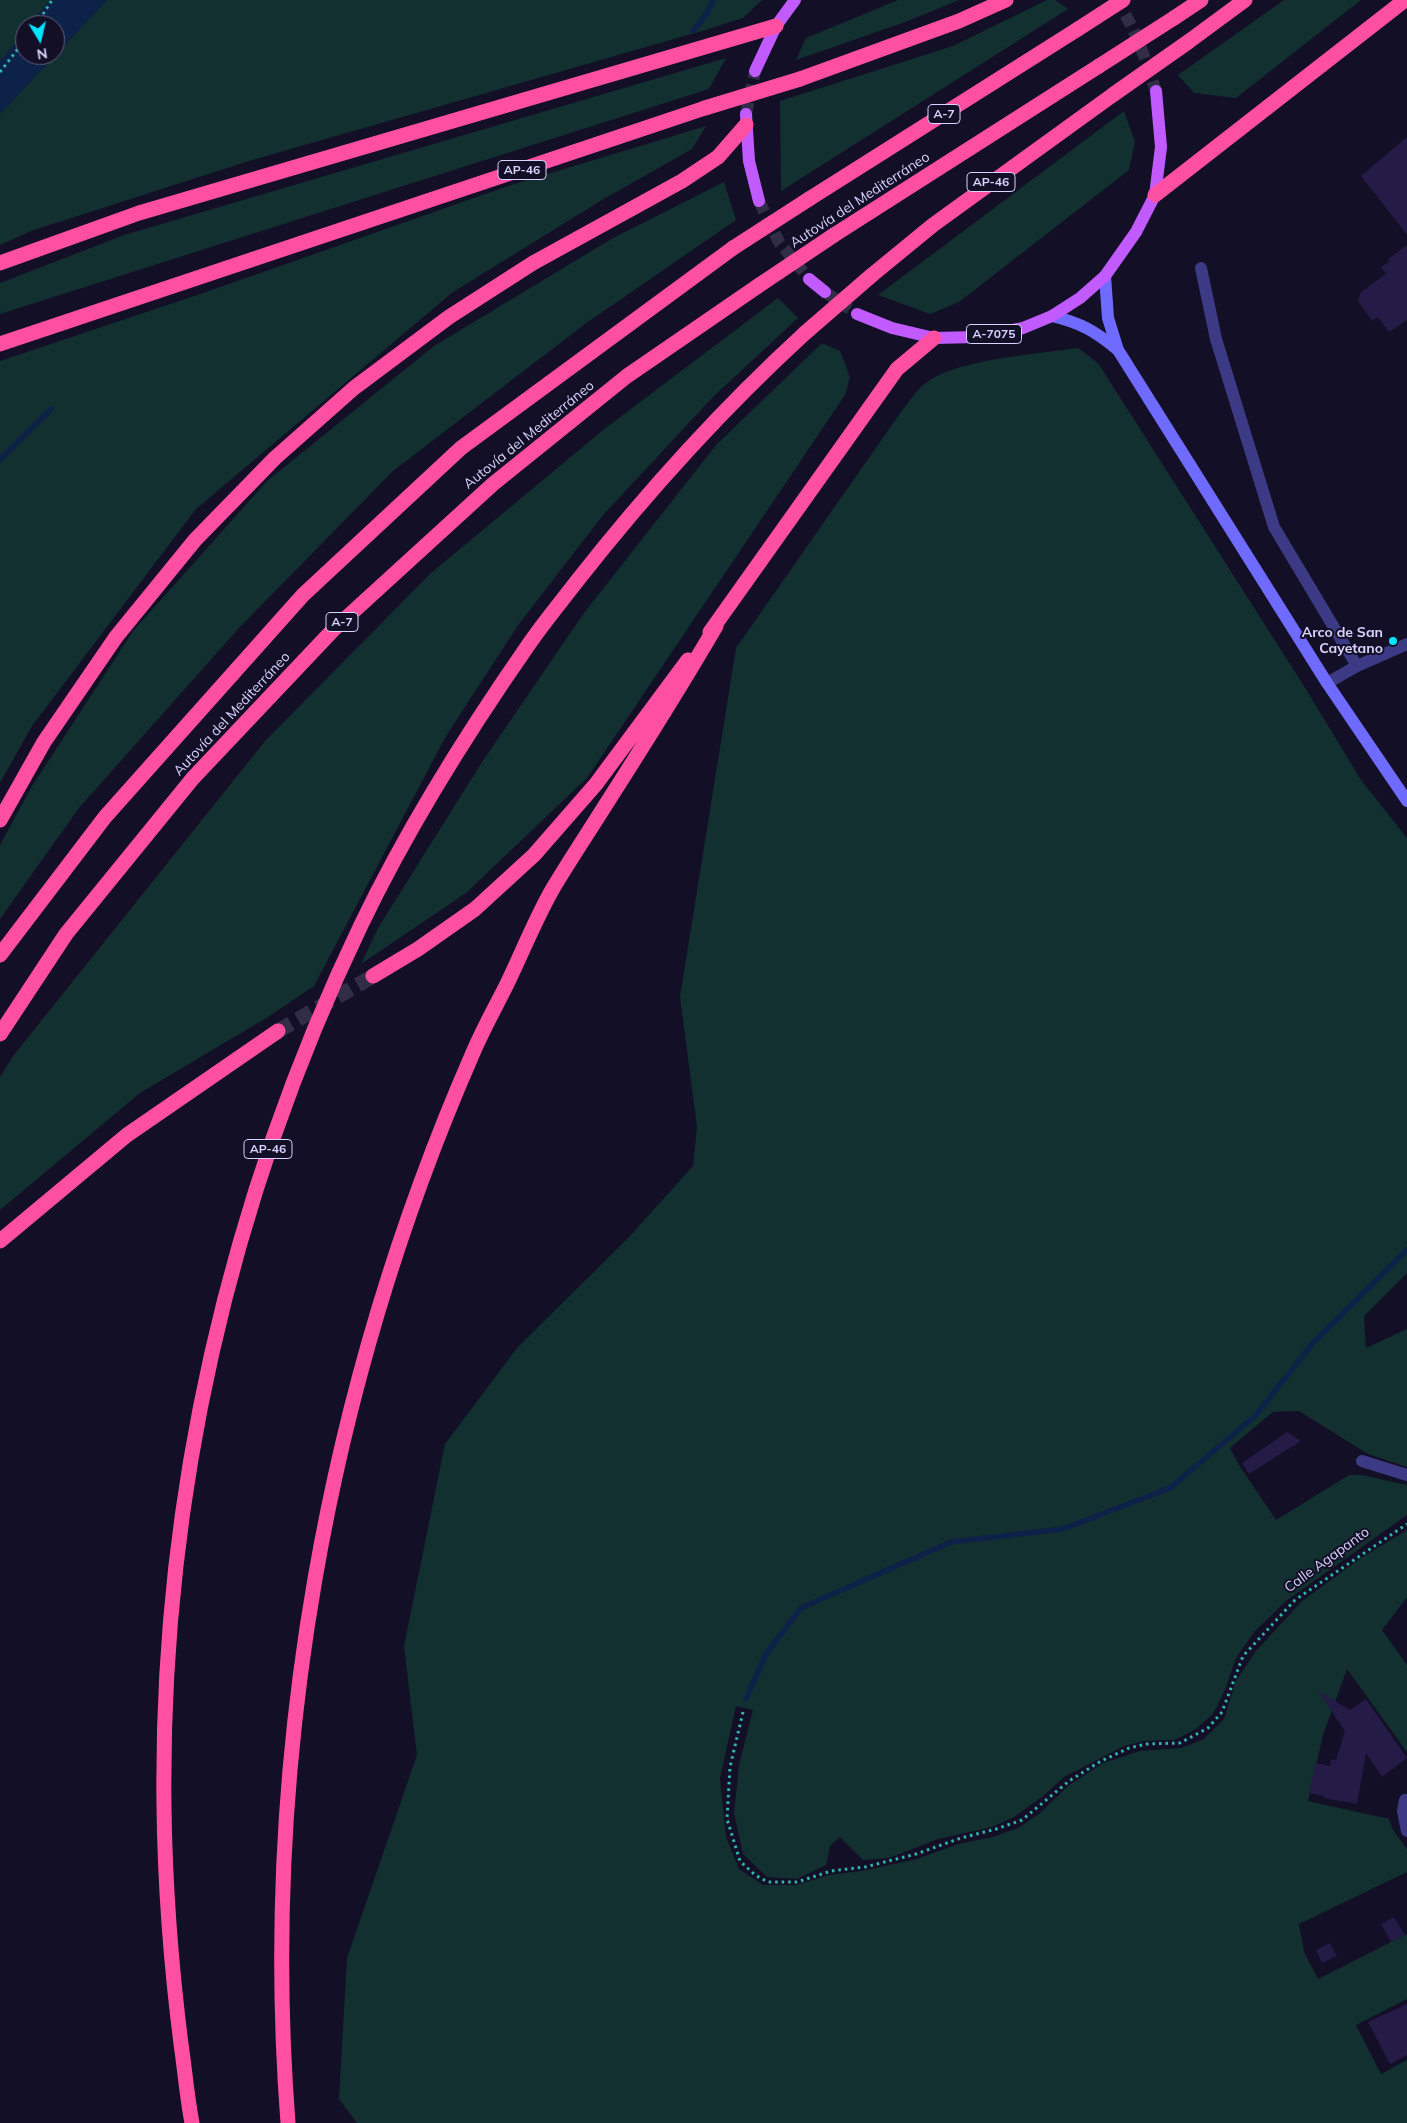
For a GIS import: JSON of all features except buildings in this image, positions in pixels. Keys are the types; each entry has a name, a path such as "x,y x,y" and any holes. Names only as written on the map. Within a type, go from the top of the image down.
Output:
{"highway":[{"name":"AP-46","path":"0,344 704,108 800,79 874,53 1006,0"},
{"name":"Autovía del Mediterráneo","path":"0,955 105,817 303,595 461,448 734,248 809,198 1122,0"},
{"name":"Autovía del Mediterráneo","path":"0,1034 66,934 187,786 333,630 493,484 626,376 834,235 1201,0"},
{"name":"AP-46","path":"192,2123 172,1977 165,1868 163,1744 168,1646 182,1506 207,1370 243,1230 272,1138 311,1040 361,925 400,850 454,758 530,641 618,529 679,458 744,389 872,274 941,219 1245,0"},
{"path":"1155,195 1405,0"},
{"path":"0,263 139,213 776,26"},
{"path":"0,820 44,742 116,637 195,540 275,458 354,388 449,317 534,263 682,181 718,157 746,120"},
{"path":"373,976 418,949 475,909 534,855 596,784 676,674 716,626 897,369 934,338"},
{"path":"288,2123 284,2070 282,1941 286,1812 298,1691 318,1554 343,1445 377,1314 420,1186 472,1054 552,892 716,626"},
{"path":"0,1241 127,1135 278,1031"}],"main road":[{"path":"755,71 776,26 796,0"},
{"name":"A-7075","path":"857,314 892,328 934,338 978,337 1023,328 1052,316 1080,298 1104,276 1136,232 1155,195 1162,147 1156,90"},
{"path":"746,120 749,161 759,201"},
{"path":"1104,276 1108,318 1118,350 1327,683 1407,801"},
{"path":"809,279 825,292"},
{"path":"1052,316 1096,331 1118,350"}],"street":[{"path":"1201,268 1216,339 1274,527 1357,666"},
{"path":"1327,683 1357,666 1407,644"},
{"path":"1362,1462 1407,1475"},
{"path":"1405,1800 1404,1810 1407,1830"}],"path":[{"path":"42,15 52,0"},
{"path":"0,72 15,53"},
{"name":"Calle Agapanto","path":"743,1712 730,1767 727,1819 740,1860 755,1874 768,1882 797,1882 831,1871 865,1867 916,1854 960,1838 1022,1820 1069,1781 1101,1761 1129,1748 1146,1744 1180,1743 1208,1728 1222,1712 1244,1656 1295,1600 1407,1524"}],"green space":[{"path":"0,0 50,0 38,15 15,15 15,44 0,61"},
{"path":"107,0 762,0 743,18 249,161 31,231 0,245 0,114 46,65 65,65 65,45"},
{"path":"898,0 959,0 908,21 796,60 806,38"},
{"path":"1047,0 1055,0 1068,9 781,191 780,101 953,46"},
{"path":"1284,0 1361,0 1236,98 1194,93 1178,75"},
{"path":"726,58 709,89 0,314 0,283 124,235"},
{"path":"1124,111 1135,142 1129,170 959,302 930,314 878,295"},
{"path":"706,126 692,149 602,200 453,292 196,509 32,726 0,783 0,361 209,291 508,186"},
{"path":"724,182 736,220 585,324 393,471 240,627 79,808 0,919 0,845 32,786 133,631 267,481 434,346 613,238"},
{"path":"778,298 798,318 715,395 604,514 519,624 446,736 314,986 268,1017 140,1093 0,1210 0,1077 13,1056 265,741 431,573 603,430"},
{"path":"822,343 840,351 850,377 845,395 587,778 466,893 361,964 378,928 482,762 584,613 716,445"},
{"path":"1078,348 1098,363 1304,686 1361,780 1407,838 1407,1273 1364,1316 1366,1348 1407,1329 1407,1467 1368,1454 1299,1411 1273,1412 1230,1448 1239,1465 1276,1520 1349,1475 1362,1475 1407,1485 1407,1515 1286,1601 1255,1631 1236,1658 1225,1690 1213,1714 1196,1729 1174,1740 1144,1741 1124,1746 1064,1777 1042,1797 1014,1817 992,1827 938,1839 889,1858 863,1860 840,1837 830,1846 826,1865 797,1879 767,1877 743,1854 734,1813 739,1765 753,1710 736,1706 720,1778 726,1837 739,1869 763,1885 796,1885 829,1875 861,1871 917,1859 958,1844 993,1837 1018,1828 1039,1814 1068,1786 1103,1763 1140,1751 1181,1748 1204,1739 1224,1719 1236,1681 1256,1651 1302,1601 1361,1558 1407,1530 1407,1597 1382,1630 1407,1665 1407,1752 1347,1669 1323,1735 1308,1801 1389,1819 1393,1830 1407,1849 1407,1872 1299,1924 1304,1952 1318,1979 1407,1934 1407,1999 1356,2025 1381,2074 1407,2060 1407,2123 357,2123 339,2099 347,1958 417,1755 404,1646 445,1444 517,1348 629,1237 693,1166 697,1127 680,997 736,648 901,412 922,386 940,375 977,363"}],"water":[{"path":"50,0 107,0 65,45 65,15 38,15"},
{"path":"15,44 15,65 46,65 0,114 0,61"}],"waterway":[{"path":"693,31 707,13 713,0"},
{"path":"0,460 51,409"},
{"path":"746,1699 766,1654 801,1608 951,1542 1063,1529 1170,1488 1255,1416 1313,1343 1407,1250"}],"tunnel":[{"path":"1115,0 1134,32 1156,91"},
{"path":"746,114 755,71"},
{"path":"759,201 779,242 809,279"},
{"path":"825,292 857,314"},
{"path":"278,1031 373,976"}],"place":[{"name":"Arco de San Cayetano","path":"1393,641"}]}
